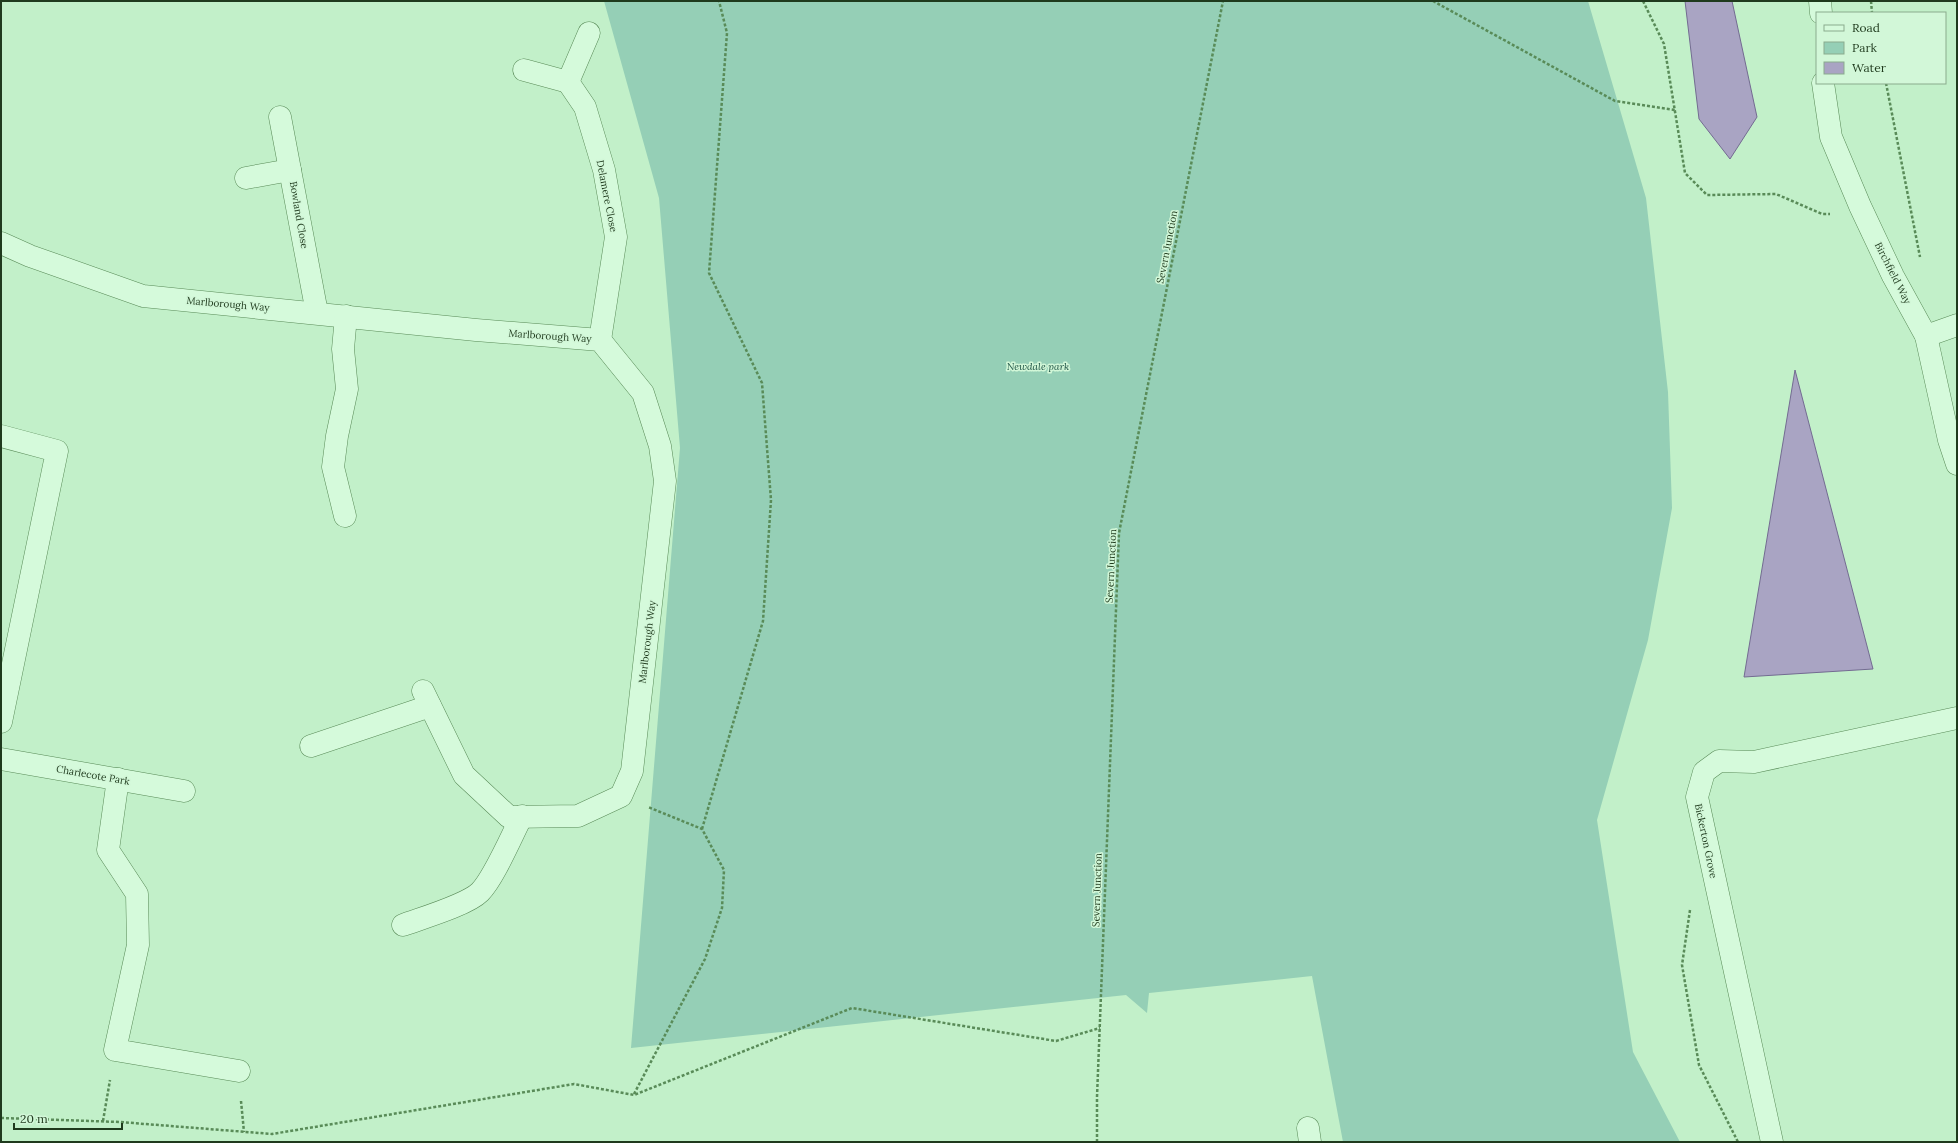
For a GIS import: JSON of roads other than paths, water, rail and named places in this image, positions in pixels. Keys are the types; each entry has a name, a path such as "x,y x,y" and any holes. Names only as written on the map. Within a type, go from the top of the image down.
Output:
{"street":[{"path":"1820,1 1821,12"},
{"path":"524,70 568,82 589,33"},
{"name":"Delamere Close","path":"568,82 585,107 604,170 616,237 600,340"},
{"name":"Birchfield Way","path":"1823,84 1831,137 1860,206 1893,276 1926,336 1949,440 1957,464"},
{"name":"Bowland Close","path":"280,117 317,313"},
{"path":"246,178 290,170"},
{"name":"Marlborough Way","path":"1,243 30,256 143,296 476,330 600,340 643,393 660,446 665,481 632,771 621,796 578,816 522,816"},
{"path":"345,516 333,467 337,436 347,389 343,349 346,316"},
{"path":"1926,336 1957,325"},
{"path":"1,436 57,451 1,722"},
{"path":"311,746 426,698 464,775 509,817 522,816"},
{"name":"Bickerton Grove","path":"1772,1142 1697,797 1704,772 1720,761 1754,762 1957,718"},
{"name":"Charlecote Park","path":"1,759 184,791"},
{"path":"118,779 108,850 137,894 138,945 115,1050 239,1071"},
{"path":"403,925 469,900 480,893 488,882 522,816"}],"water":[{"path":"1685,1 1732,1 1757,117 1730,159 1699,119"},
{"path":"1795,370 1873,669 1744,677"}],"park label":[{"name":"Newdale park","path":"1038,366"}]}
